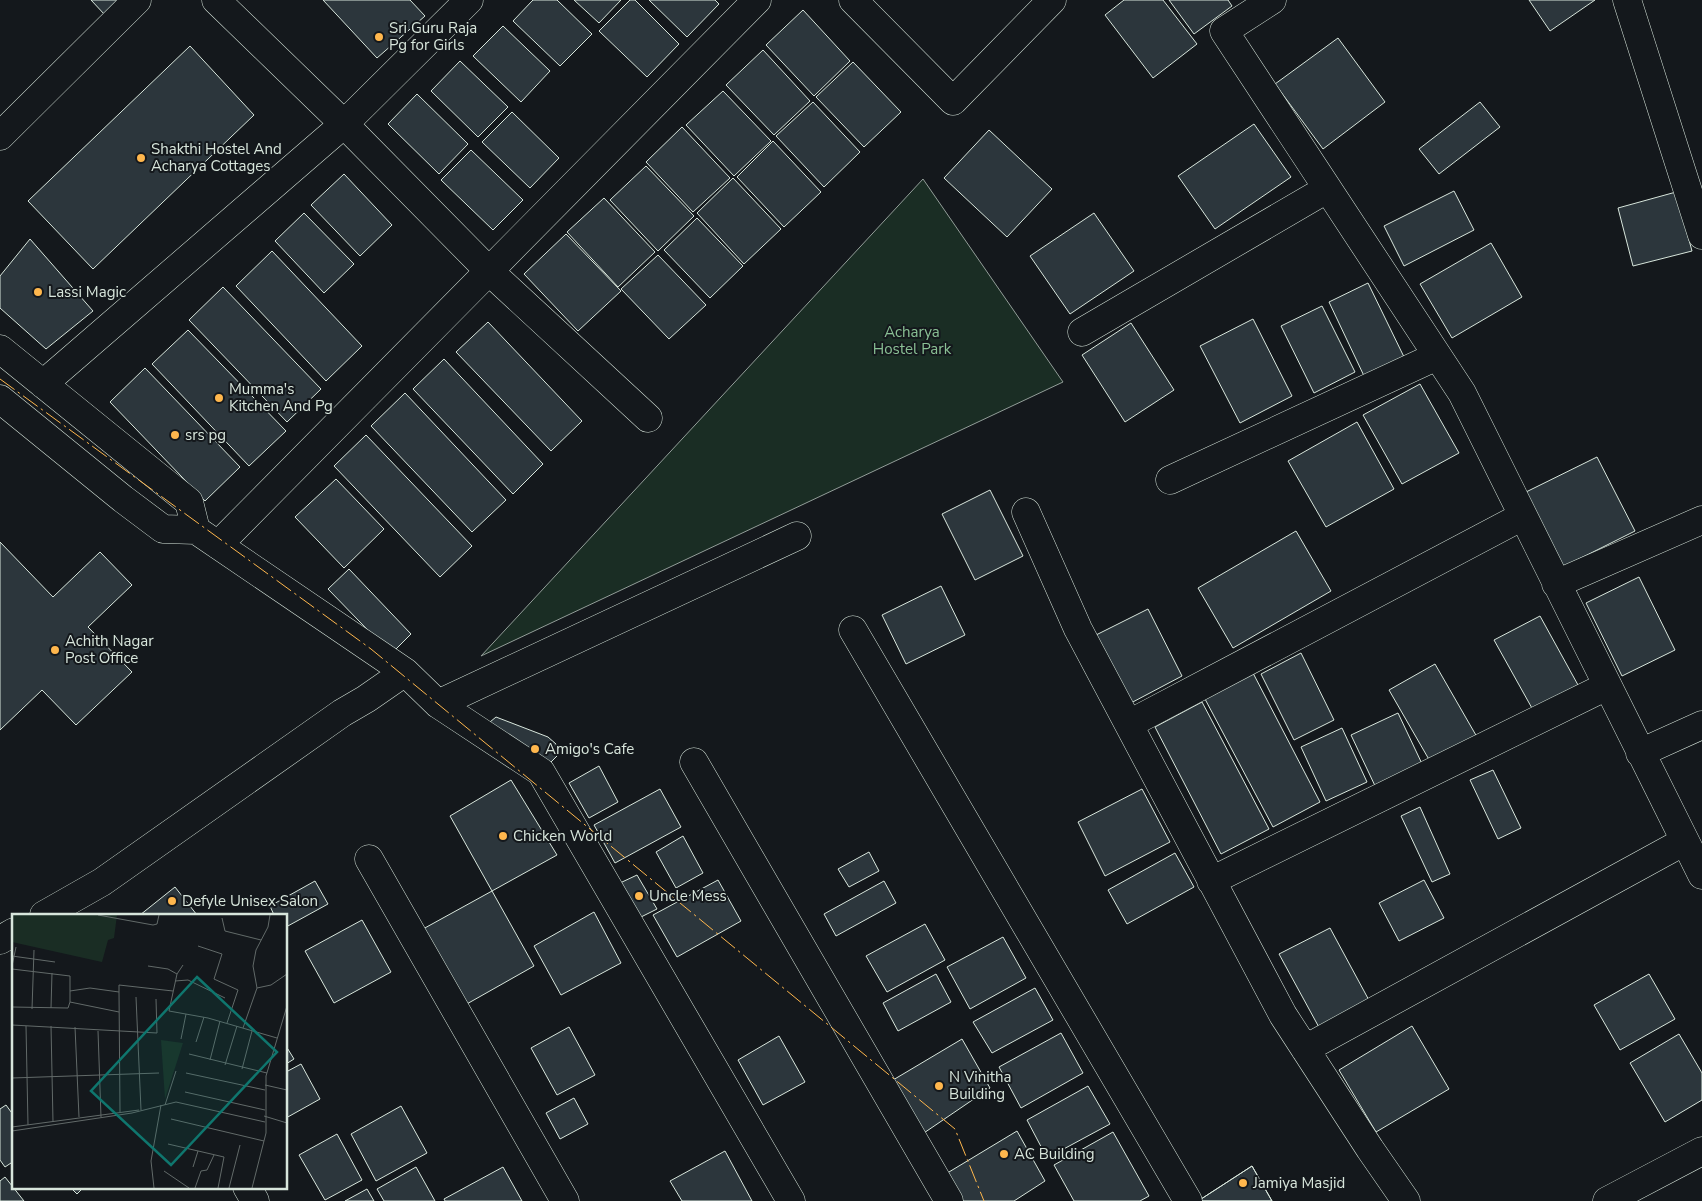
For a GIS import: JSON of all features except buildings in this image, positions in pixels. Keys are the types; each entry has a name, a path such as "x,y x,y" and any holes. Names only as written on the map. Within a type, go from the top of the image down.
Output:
{"street":[{"path":"0,136 137,0"},
{"path":"216,0 344,124 489,271 648,418"},
{"path":"43,384 344,124 469,0"},
{"path":"218,545 757,0"},
{"path":"853,0 952,100 1052,0"},
{"path":"1272,0 1224,31 1462,393 1702,875"},
{"path":"1627,0 1702,235"},
{"path":"1082,332 1327,189"},
{"path":"0,349 189,502 196,530"},
{"path":"1170,480 1437,356"},
{"path":"0,399 163,529 196,530 404,672 438,704 541,772 791,1201"},
{"path":"1026,512 1078,629 1283,1015 1406,1201"},
{"path":"1129,724 1523,516"},
{"path":"1556,584 1702,520"},
{"path":"438,704 797,536"},
{"path":"853,630 1188,1201"},
{"path":"46,914 102,882 342,713 366,699 404,672"},
{"path":"1212,881 1607,686"},
{"path":"1640,753 1702,725"},
{"path":"694,762 949,1201"},
{"path":"1305,1050 1685,841"},
{"path":"369,859 565,1201"},
{"path":"0,940 12,933"},
{"path":"1607,1201 1702,1151"},
{"path":"248,1188 255,1201"}],"green space":[{"name":"Acharya Hostel Park","path":"923,179 1063,382 481,656"}],"power":[{"path":"0,379 371,649 955,1129 984,1201"}],"place":[{"name":"Sri Guru Raja Pg for Girls","path":"379,37"},
{"name":"Shakthi Hostel And Acharya Cottages","path":"141,158"},
{"name":"Lassi Magic","path":"38,292"},
{"name":"Mumma's Kitchen And Pg","path":"219,398"},
{"name":"srs pg","path":"175,435"},
{"name":"Achith Nagar Post Office","path":"55,650"},
{"name":"Amigo's Cafe","path":"535,749"},
{"name":"Chicken World","path":"503,836"},
{"name":"Uncle Mess","path":"639,896"},
{"name":"Defyle Unisex Salon","path":"172,901"},
{"name":"N Vinitha Building","path":"939,1086"},
{"name":"AC Building","path":"1004,1154"},
{"name":"Jamiya Masjid","path":"1243,1183"}]}
